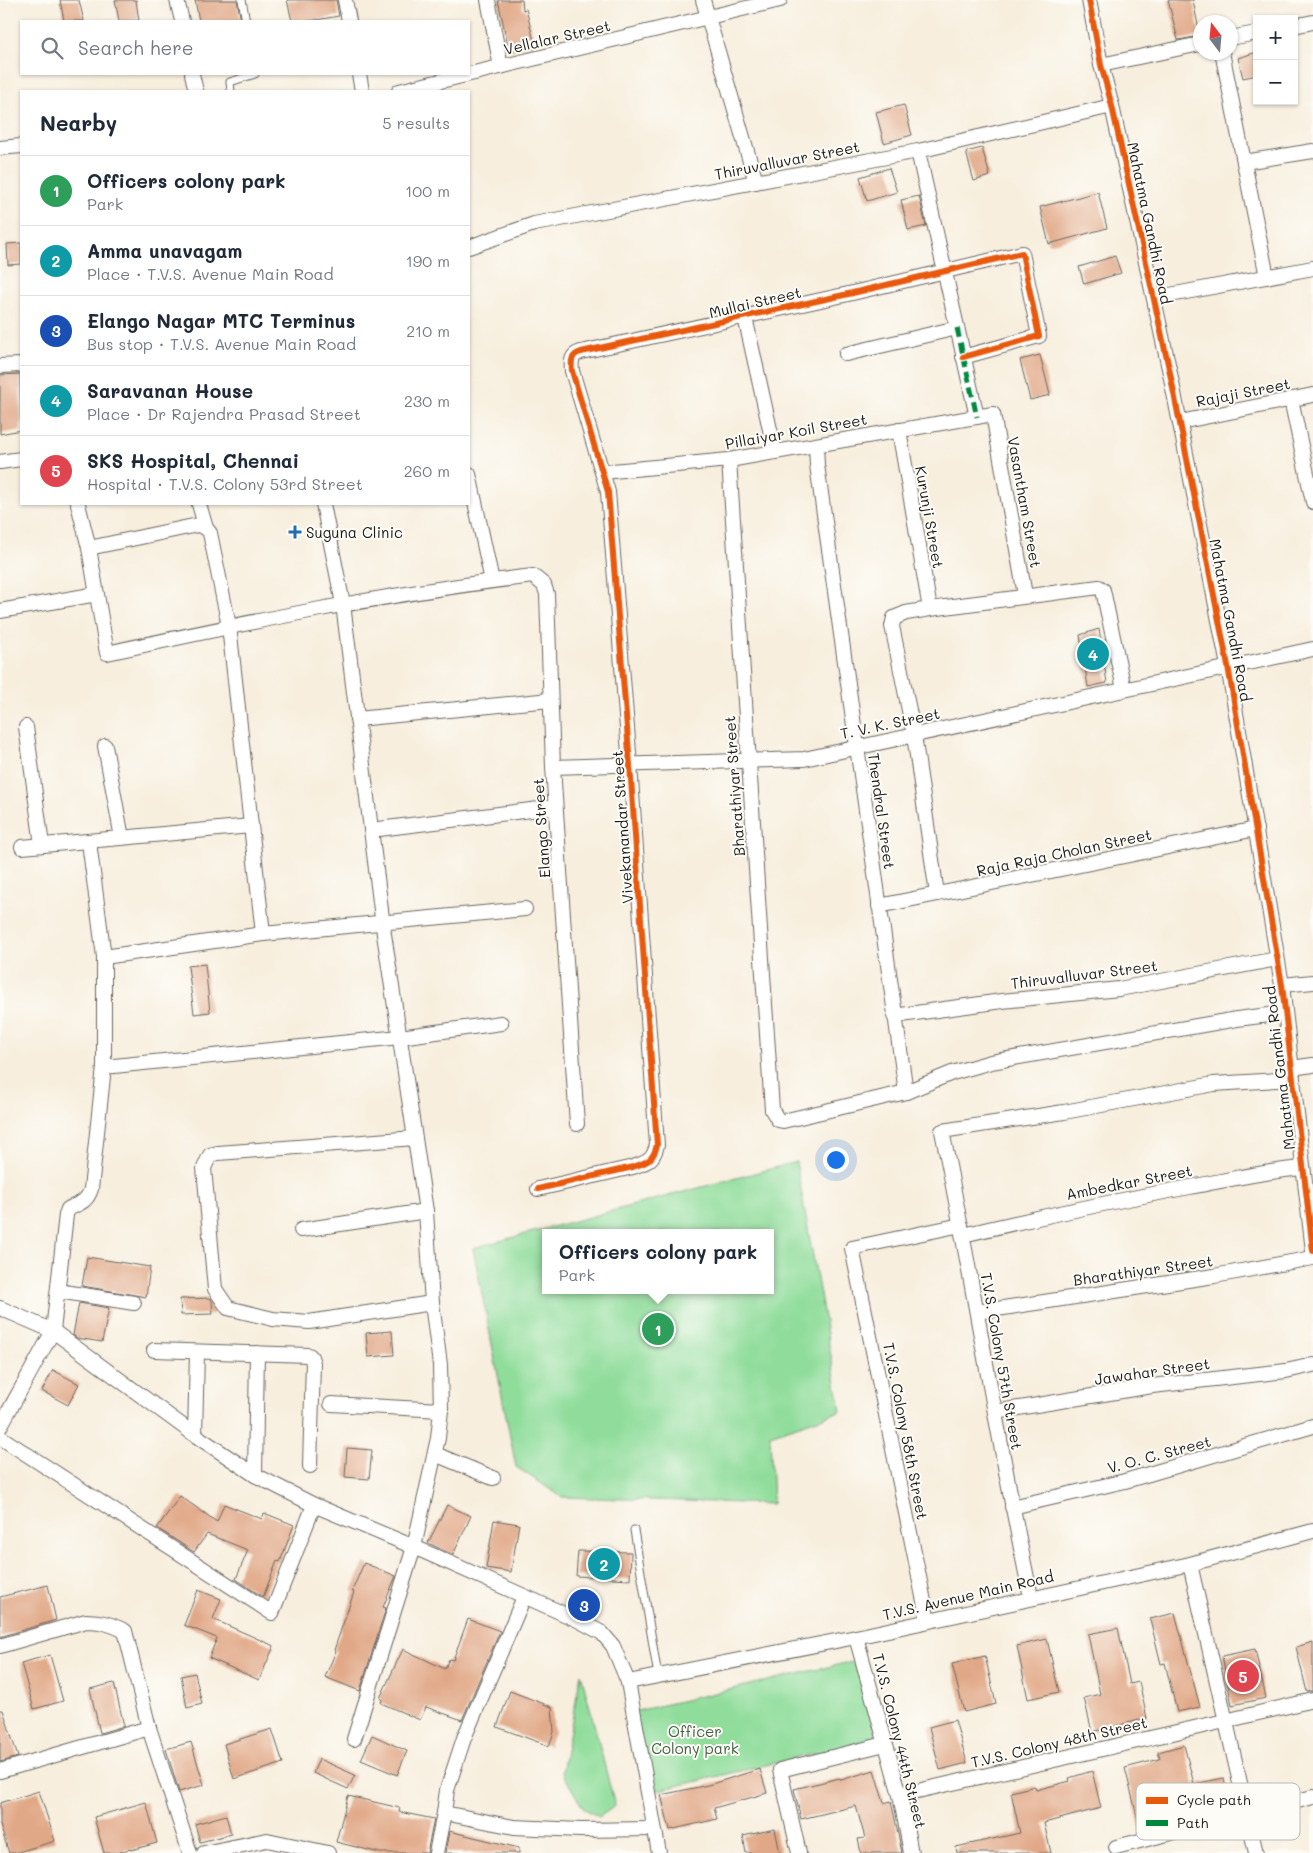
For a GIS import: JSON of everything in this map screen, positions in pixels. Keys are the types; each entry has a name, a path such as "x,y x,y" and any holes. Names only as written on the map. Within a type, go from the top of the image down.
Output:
{"street":[{"path":"177,0 182,20"},
{"path":"345,0 349,20"},
{"path":"488,0 501,67"},
{"path":"703,0 756,182"},
{"name":"Vellalar Street","path":"470,74 780,0"},
{"name":"Mahatma Gandhi Road","path":"1089,0 1101,65 1112,106 1180,422 1228,666 1282,985 1313,1251"},
{"path":"1298,25 1313,22"},
{"path":"1238,37 1253,34"},
{"path":"1101,65 1193,45"},
{"path":"1224,60 1267,277"},
{"path":"192,75 196,90"},
{"path":"359,75 362,90"},
{"name":"Vellalar Street","path":"403,90 467,75"},
{"name":"Thiruvalluvar Street","path":"470,247 534,224 918,151 1112,106"},
{"path":"0,148 20,146"},
{"path":"918,151 977,417"},
{"path":"1244,162 1313,151"},
{"name":"Mullai Street","path":"572,358 581,352 1022,254 1039,336 963,357"},
{"path":"1154,298 1313,268"},
{"path":"745,317 775,452"},
{"path":"846,354 957,328"},
{"name":"Vivekanandar Street","path":"538,1189 647,1162 655,1156 657,1145 630,765 608,492 572,371 572,358"},
{"path":"0,366 20,365"},
{"name":"Rajaji Street","path":"1180,422 1313,395"},
{"path":"1291,399 1313,502"},
{"name":"Pillaiyar Koil Street","path":"602,472 729,460 993,414"},
{"name":"Vasantham Street","path":"993,414 1025,595"},
{"name":"Kurunji Street","path":"898,430 930,609"},
{"name":"Thendral Street","path":"816,445 817,465 906,1092"},
{"path":"0,462 20,459"},
{"name":"Bharathiyar Street","path":"729,460 772,1110 778,1120 783,1121 906,1092"},
{"path":"470,479 492,581"},
{"path":"0,611 97,594 89,548 78,505"},
{"path":"199,505 206,528 210,533 229,626 263,934"},
{"path":"323,505 343,604 383,924 426,1211 432,1303 440,1365 441,1410 434,1454 414,1547 354,1739"},
{"path":"89,548 198,525 206,528"},
{"name":"Elango Street","path":"97,594 107,653 229,626 343,604 533,576 544,585 547,594 553,768 578,1124"},
{"path":"937,894 914,735 892,622 894,618 930,609 1025,595 1096,586 1102,587 1124,689"},
{"name":"T. V. K. Street","path":"553,768 804,758 1313,649"},
{"path":"357,719 550,700"},
{"path":"26,727 42,845"},
{"path":"105,746 122,838"},
{"path":"371,830 556,807"},
{"path":"22,847 251,826"},
{"name":"Raja Raja Cholan Street","path":"879,906 1256,829"},
{"path":"0,1427 53,1331 66,1215 68,1209 84,1202 89,1196 91,1189 104,1067 104,957 89,842"},
{"path":"104,957 263,934 525,909"},
{"name":"Thiruvalluvar Street","path":"894,1016 1002,1001 1119,989 1277,959"},
{"path":"1282,985 1313,982"},
{"path":"906,1092 952,1074 991,1062 1237,1019 1285,1013"},
{"path":"104,1067 400,1037 501,1023"},
{"path":"1292,1073 1313,1066"},
{"name":"T.V.S. Colony 57th Street","path":"1031,1597 1012,1507 962,1230 942,1131 1064,1112 1214,1084 1292,1073"},
{"path":"416,1138 218,1153 210,1156 204,1168 215,1289 228,1308 273,1319 309,1322 432,1303"},
{"name":"Ambedkar Street","path":"852,1248 1052,1214 1283,1170 1303,1168"},
{"path":"301,1230 426,1211"},
{"name":"T.V.S. Colony 58th Street","path":"852,1248 928,1621"},
{"name":"Bharathiyar Street","path":"977,1312 1214,1276 1313,1258"},
{"path":"58,1291 134,1302"},
{"path":"0,1308 53,1331 195,1435 255,1475 314,1505 414,1547 580,1621 602,1633 613,1646 628,1682 653,1829 659,1853"},
{"path":"154,1350 303,1354 312,1357 310,1466"},
{"path":"195,1435 197,1352"},
{"path":"255,1475 256,1353"},
{"name":"Jawahar Street","path":"995,1412 1152,1386 1313,1365"},
{"path":"331,1404 441,1410"},
{"name":"V. O. C. Street","path":"1012,1507 1125,1481 1313,1426"},
{"path":"0,1437 272,1614 314,1505"},
{"path":"434,1454 493,1478"},
{"name":"T.V.S. Avenue Main Road","path":"628,1682 856,1637 1031,1597 1190,1564 1313,1531"},
{"path":"1190,1564 1239,1783"},
{"path":"436,1853 447,1790 464,1738 524,1597"},
{"path":"0,1646 86,1621 100,1621 111,1624 125,1632 149,1728 190,1853"},
{"name":"T.V.S. Colony 44th Street","path":"856,1637 900,1795 911,1853"},
{"name":"T.V.S. Colony 48th Street","path":"900,1795 1313,1700"},
{"path":"0,1771 149,1728"},
{"path":"799,1853 780,1770 885,1744"},
{"path":"1300,1800 1313,1797"},
{"path":"444,1813 514,1827 580,1830 653,1829"},
{"path":"204,1853 267,1840 328,1853"},
{"path":"1116,1847 1144,1840"},
{"path":"1253,1840 1256,1853"}],"lane":[{"path":"242,0 246,20"},
{"path":"231,90 230,82 252,75"},
{"path":"634,1530 658,1676"}],"green space":[{"path":"796,1162 841,1411 770,1435 773,1504 562,1497 516,1467 473,1248 542,1230 542,1294 774,1294 774,1229 544,1229"},
{"name":"Officer Colony park","path":"854,1661 877,1739 647,1793 628,1713"},
{"path":"581,1673 615,1806 599,1817 583,1808 562,1772"}],"building":[{"path":"60,0 79,0 84,20 64,20"},
{"path":"115,0 136,0 139,20 119,20"},
{"path":"195,0 237,0 241,20 199,20"},
{"path":"287,0 336,0 339,16 316,20 292,20"},
{"path":"498,0 522,0 523,10 526,9 535,45 509,51"},
{"path":"1168,0 1193,0 1196,15 1193,15 1193,37 1178,40"},
{"path":"1253,53 1253,76 1243,78 1238,58"},
{"path":"904,105 912,135 884,143 876,112"},
{"path":"982,148 990,176 974,181 966,152"},
{"path":"889,168 897,192 867,201 860,177"},
{"path":"1098,192 1107,228 1049,244 1040,207"},
{"path":"919,196 926,226 908,230 901,200"},
{"path":"20,243 20,264 8,265 7,244"},
{"path":"1115,256 1121,273 1084,284 1079,267"},
{"path":"1040,355 1050,395 1030,400 1020,360"},
{"path":"20,374 20,430 0,434 0,375"},
{"path":"1099,629 1107,683 1088,687 1080,635"},
{"path":"205,964 210,1012 194,1014 188,966"},
{"path":"87,1257 150,1267 146,1297 82,1286"},
{"path":"210,1298 213,1314 181,1315 180,1299"},
{"path":"79,1303 109,1308 102,1342 77,1338 73,1335"},
{"path":"392,1331 394,1355 368,1357 366,1333"},
{"path":"53,1370 79,1384 68,1405 42,1391"},
{"path":"347,1448 372,1450 369,1479 345,1477"},
{"path":"180,1496 217,1522 224,1504 262,1519 264,1513 294,1525 280,1562 277,1561 263,1597 236,1579 248,1550 207,1534 194,1552 157,1528"},
{"path":"447,1505 471,1516 453,1555 428,1543"},
{"path":"494,1520 519,1524 511,1572 486,1568"},
{"path":"578,1551 631,1552 630,1579 576,1576"},
{"path":"364,1563 396,1576 383,1607 386,1608 360,1691 325,1677 336,1651 334,1650 354,1592 352,1591"},
{"path":"48,1585 56,1620 0,1637 0,1597"},
{"path":"198,1590 221,1599 213,1619 274,1646 259,1680 209,1658 217,1638 184,1625"},
{"path":"1175,1613 1200,1707 1177,1712 1165,1663 1161,1664 1150,1619"},
{"path":"468,1619 500,1631 462,1720 426,1707 420,1720 381,1703 382,1700 380,1698 403,1649 445,1669 449,1659 453,1660"},
{"path":"1118,1628 1130,1684 1139,1682 1147,1718 1092,1732 1084,1698 1100,1694 1088,1634"},
{"path":"1047,1639 1059,1692 1028,1699 1017,1646"},
{"path":"1313,1642 1313,1691 1307,1692 1296,1647"},
{"path":"1255,1649 1266,1698 1232,1705 1222,1656"},
{"path":"50,1655 63,1701 34,1709 21,1663"},
{"path":"985,1656 996,1704 964,1712 952,1664"},
{"path":"195,1673 202,1704 187,1708 181,1676"},
{"path":"114,1683 124,1726 100,1733 90,1689"},
{"path":"510,1691 552,1707 554,1732 549,1746 497,1727"},
{"path":"0,1710 3,1710 18,1757 0,1762"},
{"path":"955,1720 967,1763 940,1770 929,1727"},
{"path":"272,1729 283,1763 234,1779 224,1744"},
{"path":"372,1735 407,1751 397,1775 361,1760"},
{"path":"191,1742 204,1785 179,1792 166,1749"},
{"path":"1184,1745 1194,1783 1136,1783 1136,1812 1125,1768 1160,1759 1158,1752"},
{"path":"319,1759 355,1775 348,1789 313,1773"},
{"path":"760,1769 767,1793 714,1808 717,1819 670,1830 661,1795 708,1785"},
{"path":"874,1770 884,1803 891,1801 902,1853 861,1853 858,1839 865,1838 856,1806 801,1819 794,1789 840,1778 841,1780"},
{"path":"1092,1771 1101,1808 1044,1823 1051,1853 957,1853 956,1847 1020,1833 1011,1792 1035,1786 1036,1790 1070,1781 1069,1778"},
{"path":"1224,1778 1225,1783 1199,1783"},
{"path":"39,1791 55,1841 15,1853 9,1853 0,1825 0,1803"},
{"path":"348,1796 400,1808 399,1812 434,1819 427,1853 380,1853 336,1842"},
{"path":"146,1802 157,1843 117,1853 104,1853 94,1817"},
{"path":"226,1815 231,1834 200,1842 195,1824"},
{"path":"775,1829 780,1853 746,1853 743,1836"},
{"path":"449,1831 519,1848 519,1853 445,1853"}],"marked path":[{"path":"957,328 977,417"}],"cycle path":[{"path":"1089,0 1101,65 1112,106 1170,373 1228,666 1282,985 1313,1251"},
{"path":"538,1189 633,1167 651,1158 657,1145 630,765 608,492 572,371 572,359 581,352 844,295 1022,253 1039,336 963,357"}],"place":[{"name":"Suguna Clinic","path":"295,532"},
{"name":"Saravanan House","path":"1093,654"},
{"name":"Officers colony park","path":"658,1329"},
{"name":"Amma unavagam","path":"604,1564"},
{"name":"Elango Nagar MTC Terminus","path":"584,1605"},
{"name":"SKS Hospital, Chennai","path":"1243,1676"}]}
